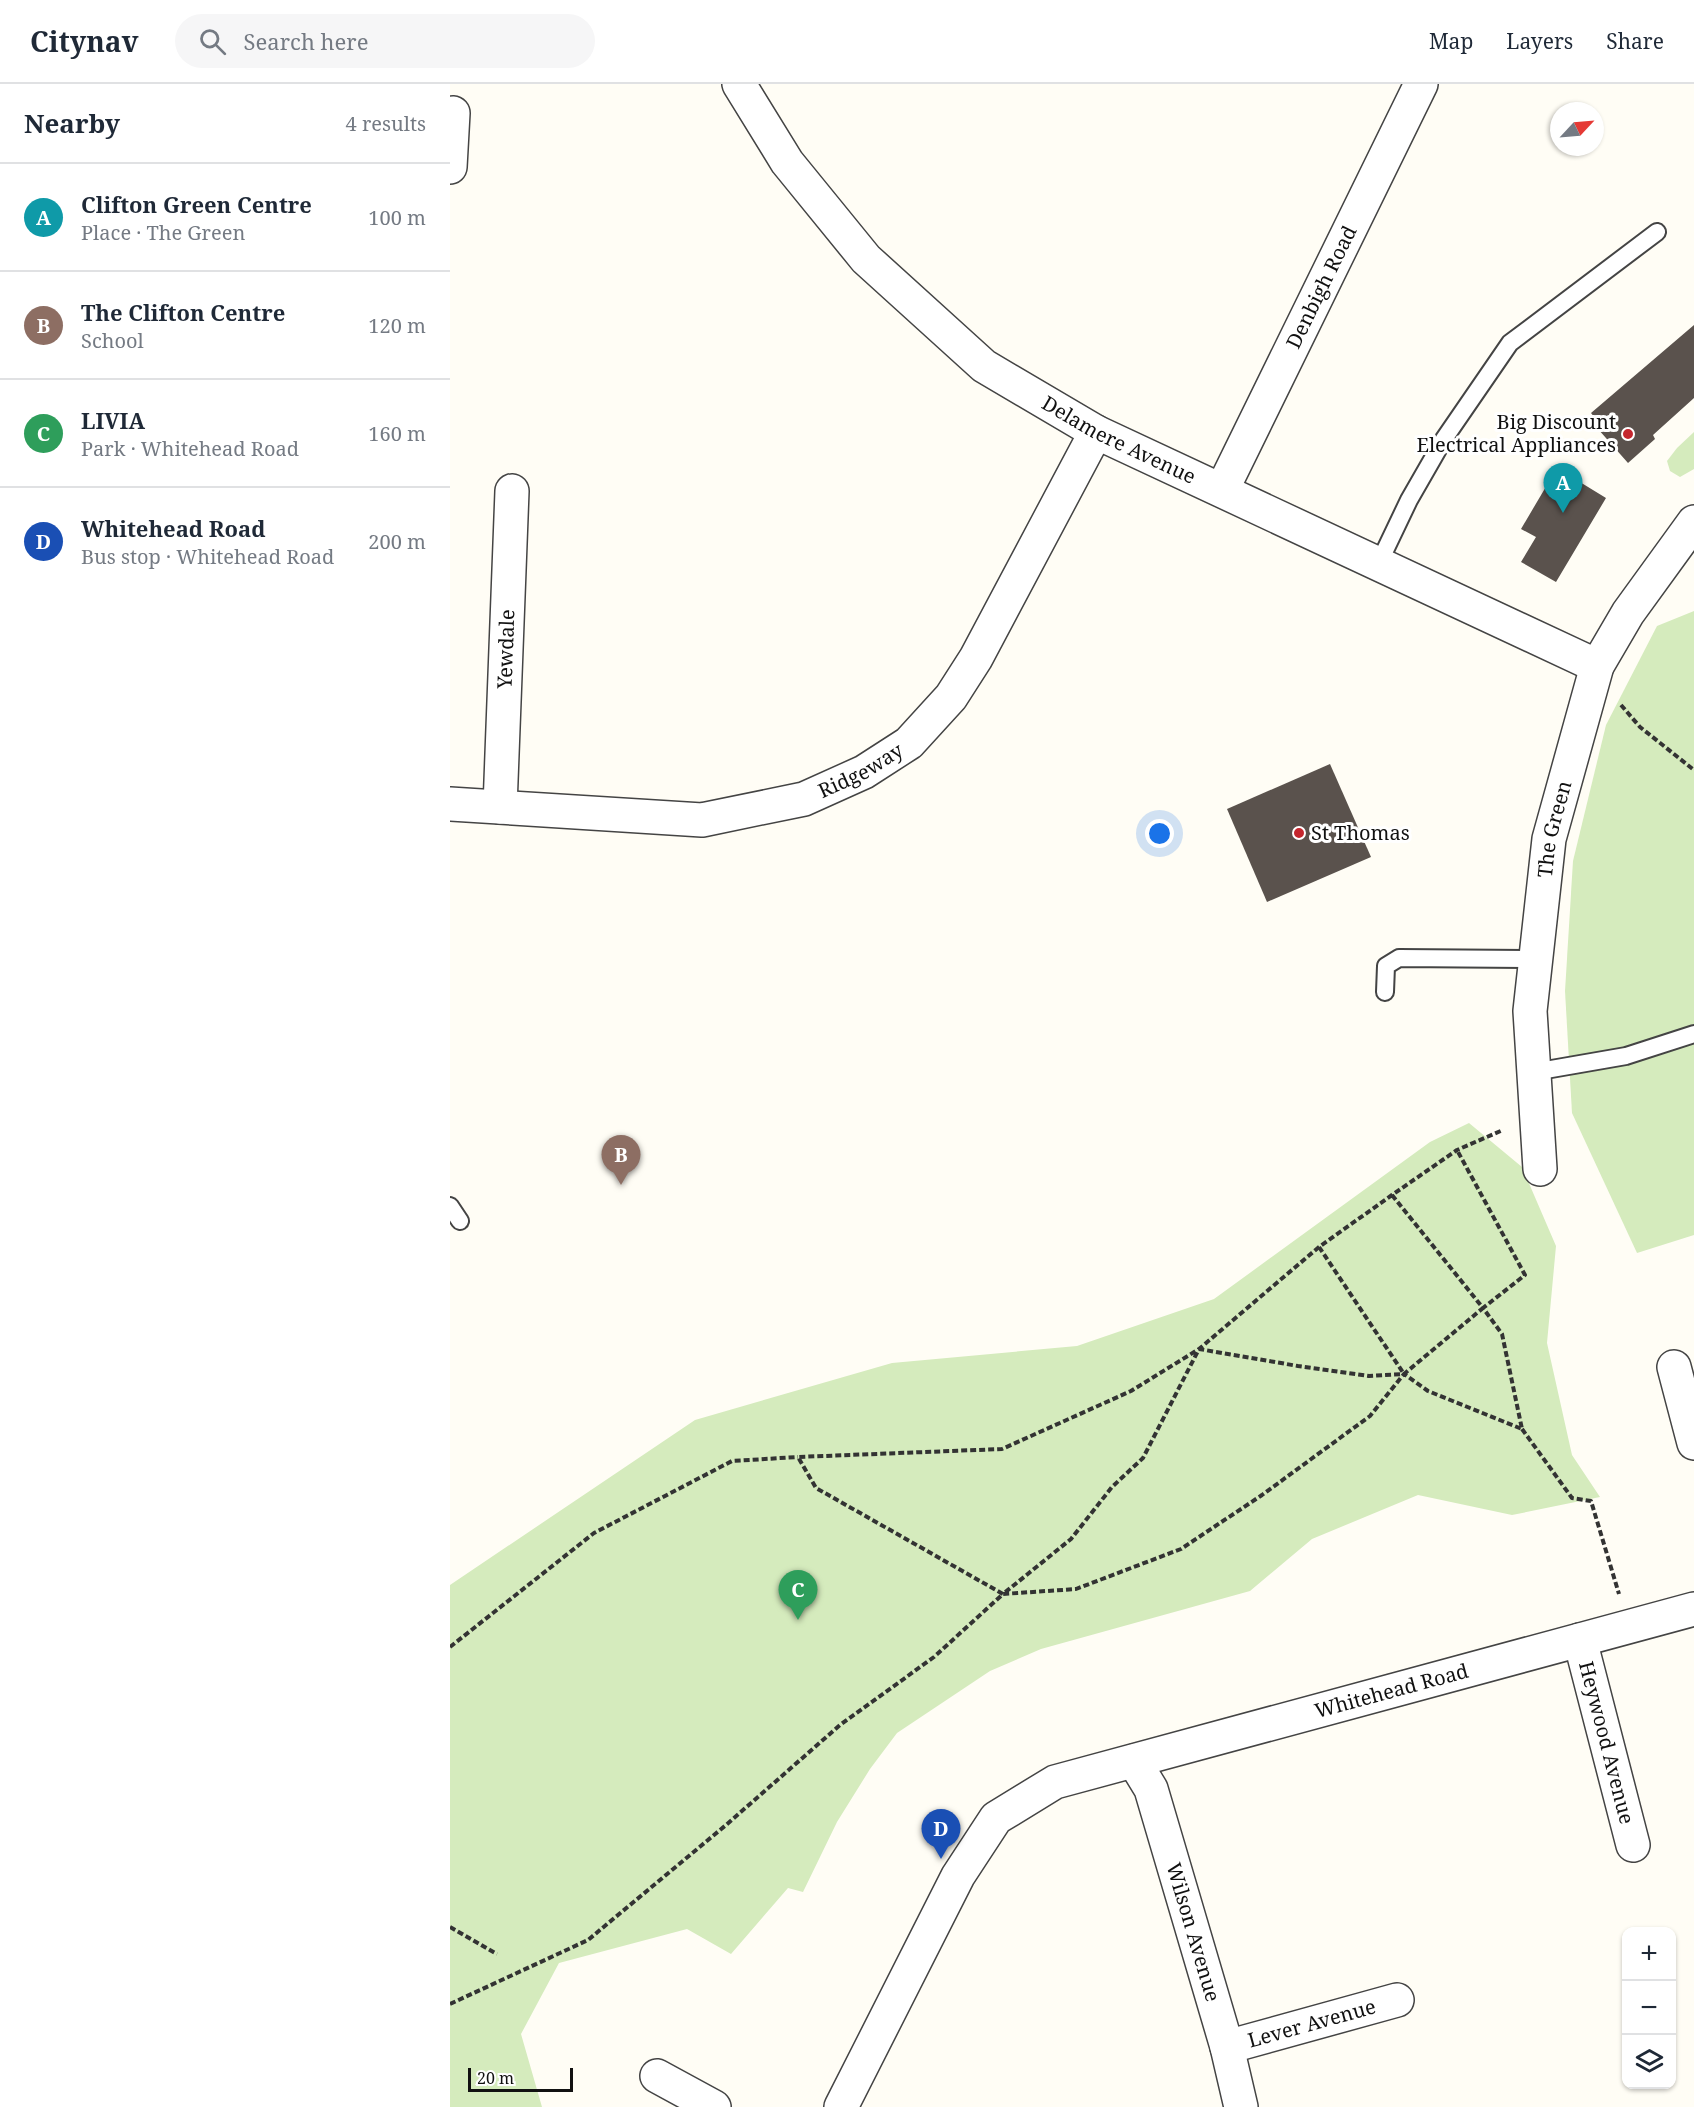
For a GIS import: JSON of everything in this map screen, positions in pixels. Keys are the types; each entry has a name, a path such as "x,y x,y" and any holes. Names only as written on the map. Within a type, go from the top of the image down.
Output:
{"street":[{"name":"Delamere Avenue","path":"739,84 787,162 866,259 984,366 1096,432 1597,666"},
{"name":"Denbigh Road","path":"1222,490 1421,84"},
{"path":"450,167 453,113"},
{"name":"Ridgeway","path":"450,804 702,820 804,799 864,772 909,743 951,698 976,658 1096,432"},
{"name":"Yewdale","path":"500,807 512,491"},
{"name":"The Green","path":"1540,1168 1530,1011 1549,839 1597,666 1628,613 1694,522"},
{"path":"1674,1367 1694,1443"},
{"name":"Whitehead Road","path":"841,2107 958,1876 996,1818 1055,1782 1694,1609"},
{"name":"Heywood Avenue","path":"1580,1640 1633,1845"},
{"name":"Wilson Avenue","path":"1134,1761 1151,1789 1227,2047 1241,2107"},
{"name":"Lever Avenue","path":"1227,2047 1397,2001"},
{"path":"657,2076 714,2107"}],"lane":[{"path":"1378,565 1409,500 1444,439 1510,343 1657,232"},
{"path":"1385,992 1386,966 1399,958 1535,959"},
{"path":"1534,1072 1626,1056 1694,1034"},
{"path":"450,1206 460,1221"}],"path":[{"path":"1597,666 1619,703 1640,727 1694,771"},
{"path":"450,1647 594,1533 732,1461 1002,1449 1131,1391 1198,1349 1319,1247 1456,1150 1536,1115"},
{"path":"798,1457 816,1488 1003,1594 1076,1589 1182,1549 1262,1495 1370,1416 1404,1374 1525,1275 1456,1150"},
{"path":"1392,1195 1502,1334 1522,1429 1572,1498 1591,1501 1629,1626"},
{"path":"1319,1247 1404,1374 1428,1391 1522,1429"},
{"path":"1198,1349 1369,1376 1404,1374"},
{"path":"450,2004 588,1940 726,1825 840,1725 934,1657 1003,1594 1071,1539 1112,1487 1143,1458 1198,1349"},
{"path":"450,1928 497,1954"}],"green space":[{"path":"1694,432 1694,469 1680,477 1670,471 1667,461"},
{"path":"1694,611 1694,1235 1637,1253 1572,1113 1565,991 1573,861 1606,725 1657,626"},
{"path":"1469,1123 1522,1167 1556,1246 1547,1343 1572,1455 1600,1497 1512,1515 1418,1495 1312,1539 1250,1591 1041,1649 990,1671 897,1733 870,1769 837,1822 803,1892 788,1888 731,1954 687,1929 559,1963 521,2034 542,2107 450,2107 450,1585 695,1420 892,1363 1077,1346 1214,1299 1430,1142"}],"building":[{"path":"1694,325 1694,398 1653,435 1655,439 1628,463 1598,429 1602,427 1591,413"},
{"path":"1557,468 1606,498 1556,582 1521,562 1536,537 1521,529"},
{"name":"St Thomas","path":"1330,764 1371,857 1267,902 1227,809"}],"place":[{"name":"Big Discount Electrical Appliances","path":"1628,434"},
{"name":"Clifton Green Centre","path":"1563,513"},
{"name":"St Thomas","path":"1299,833"},
{"name":"The Clifton Centre","path":"621,1185"},
{"name":"LIVIA","path":"798,1620"},
{"name":"Whitehead Road","path":"941,1859"}]}
